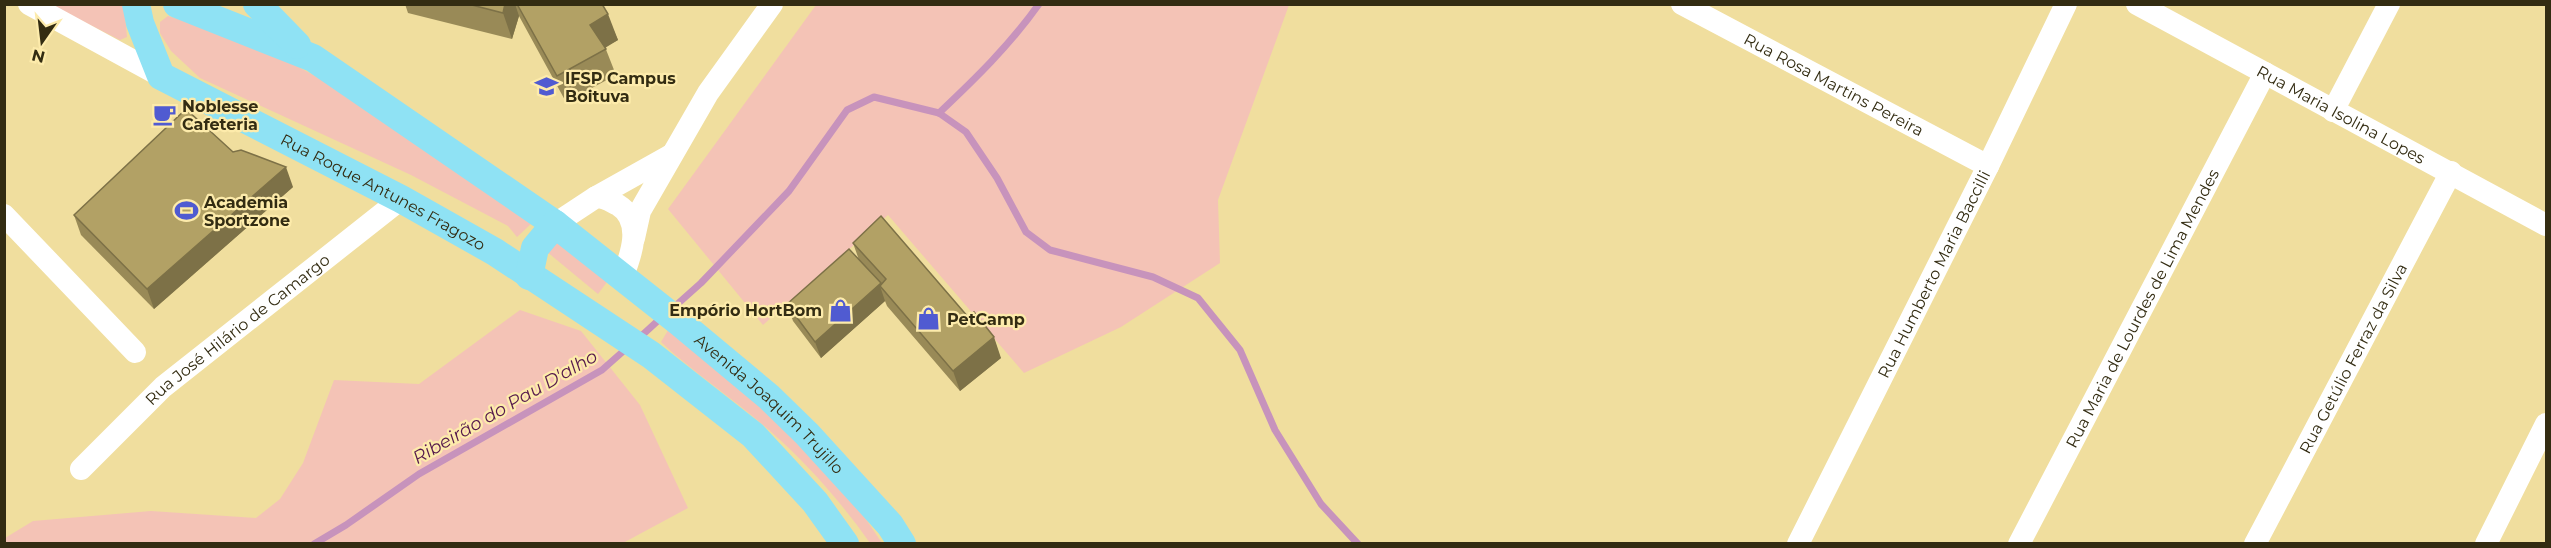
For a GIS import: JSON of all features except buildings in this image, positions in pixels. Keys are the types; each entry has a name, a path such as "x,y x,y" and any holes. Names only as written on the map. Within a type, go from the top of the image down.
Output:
{"main road":[{"path":"136,4 140,23 161,76"},
{"path":"177,4 313,58"},
{"path":"257,4 285,34 313,58 555,224 535,248 529,276"},
{"name":"Rua Roque Antunes Fragozo","path":"161,76 401,199 495,252 596,318"},
{"name":"Avenida Joaquim Trujillo","path":"555,224 680,322 769,398 807,434 890,525 902,543"},
{"path":"596,318 609,299 630,284"},
{"name":"Avenida Joaquim Trujillo","path":"596,318 651,355 753,435 815,502 845,543"}],"street":[{"name":"Rua Roque Antunes Fragozo","path":"29,4 161,76"},
{"path":"630,284 629,261 640,211 708,93 772,4"},
{"name":"Rua Rosa Martins Pereira","path":"1682,4 1988,166"},
{"name":"Rua Humberto Maria Baccilli","path":"1798,543 1988,166 2066,4"},
{"name":"Rua Maria Isolina Lopes","path":"2137,4 2547,225"},
{"path":"2333,111 2389,4"},
{"name":"Rua Maria de Lourdes de Lima Mendes","path":"2019,543 2265,74"},
{"path":"555,224 596,197 672,154"},
{"name":"Rua Getúlio Ferraz da Silva","path":"2255,543 2451,172"},
{"path":"596,197 603,197 622,208 628,215 634,238"},
{"name":"Rua José Hilário de Camargo","path":"81,469 163,387 401,199"},
{"path":"4,215 135,352"},
{"path":"2487,543 2547,424"}],"shaded area":[{"path":"51,5 124,5 127,37 120,40"},
{"path":"816,5 1289,5 1218,200 1220,263 1121,327 1024,373 888,215 763,325 668,209"},
{"path":"168,16 252,42 380,111 532,223 517,237 508,226 411,175 200,78 171,51 160,33 160,22"},
{"path":"560,242 610,278 598,294 546,251 552,244"},
{"path":"520,310 581,331 640,405 688,508 623,543 5,543 5,538 33,521 151,511 256,518 280,499 303,463 334,380 419,384"},
{"path":"670,327 797,439 855,503 882,543 870,543 823,484 797,456 756,419 661,342"}],"waterway":[{"path":"939,113 1004,48 1039,4"},
{"path":"673,308 701,283 789,191 847,110 874,97 939,113 966,132 997,178 1026,232 1050,250 1153,277 1198,298 1240,350 1275,430 1321,504 1358,544"},
{"name":"Ribeirão do Pau D'alho","path":"639,338 662,317"},
{"name":"Ribeirão do Pau D'alho","path":"314,544 346,525 419,474 602,370 628,347"}],"place":[{"name":"IFSP Campus Boituva","path":"547,87"},
{"name":"Noblesse Cafeteria","path":"164,115"},
{"name":"Academia Sportzone","path":"186,211"},
{"name":"Empório HortBom","path":"840,310"},
{"name":"PetCamp","path":"929,319"}]}
